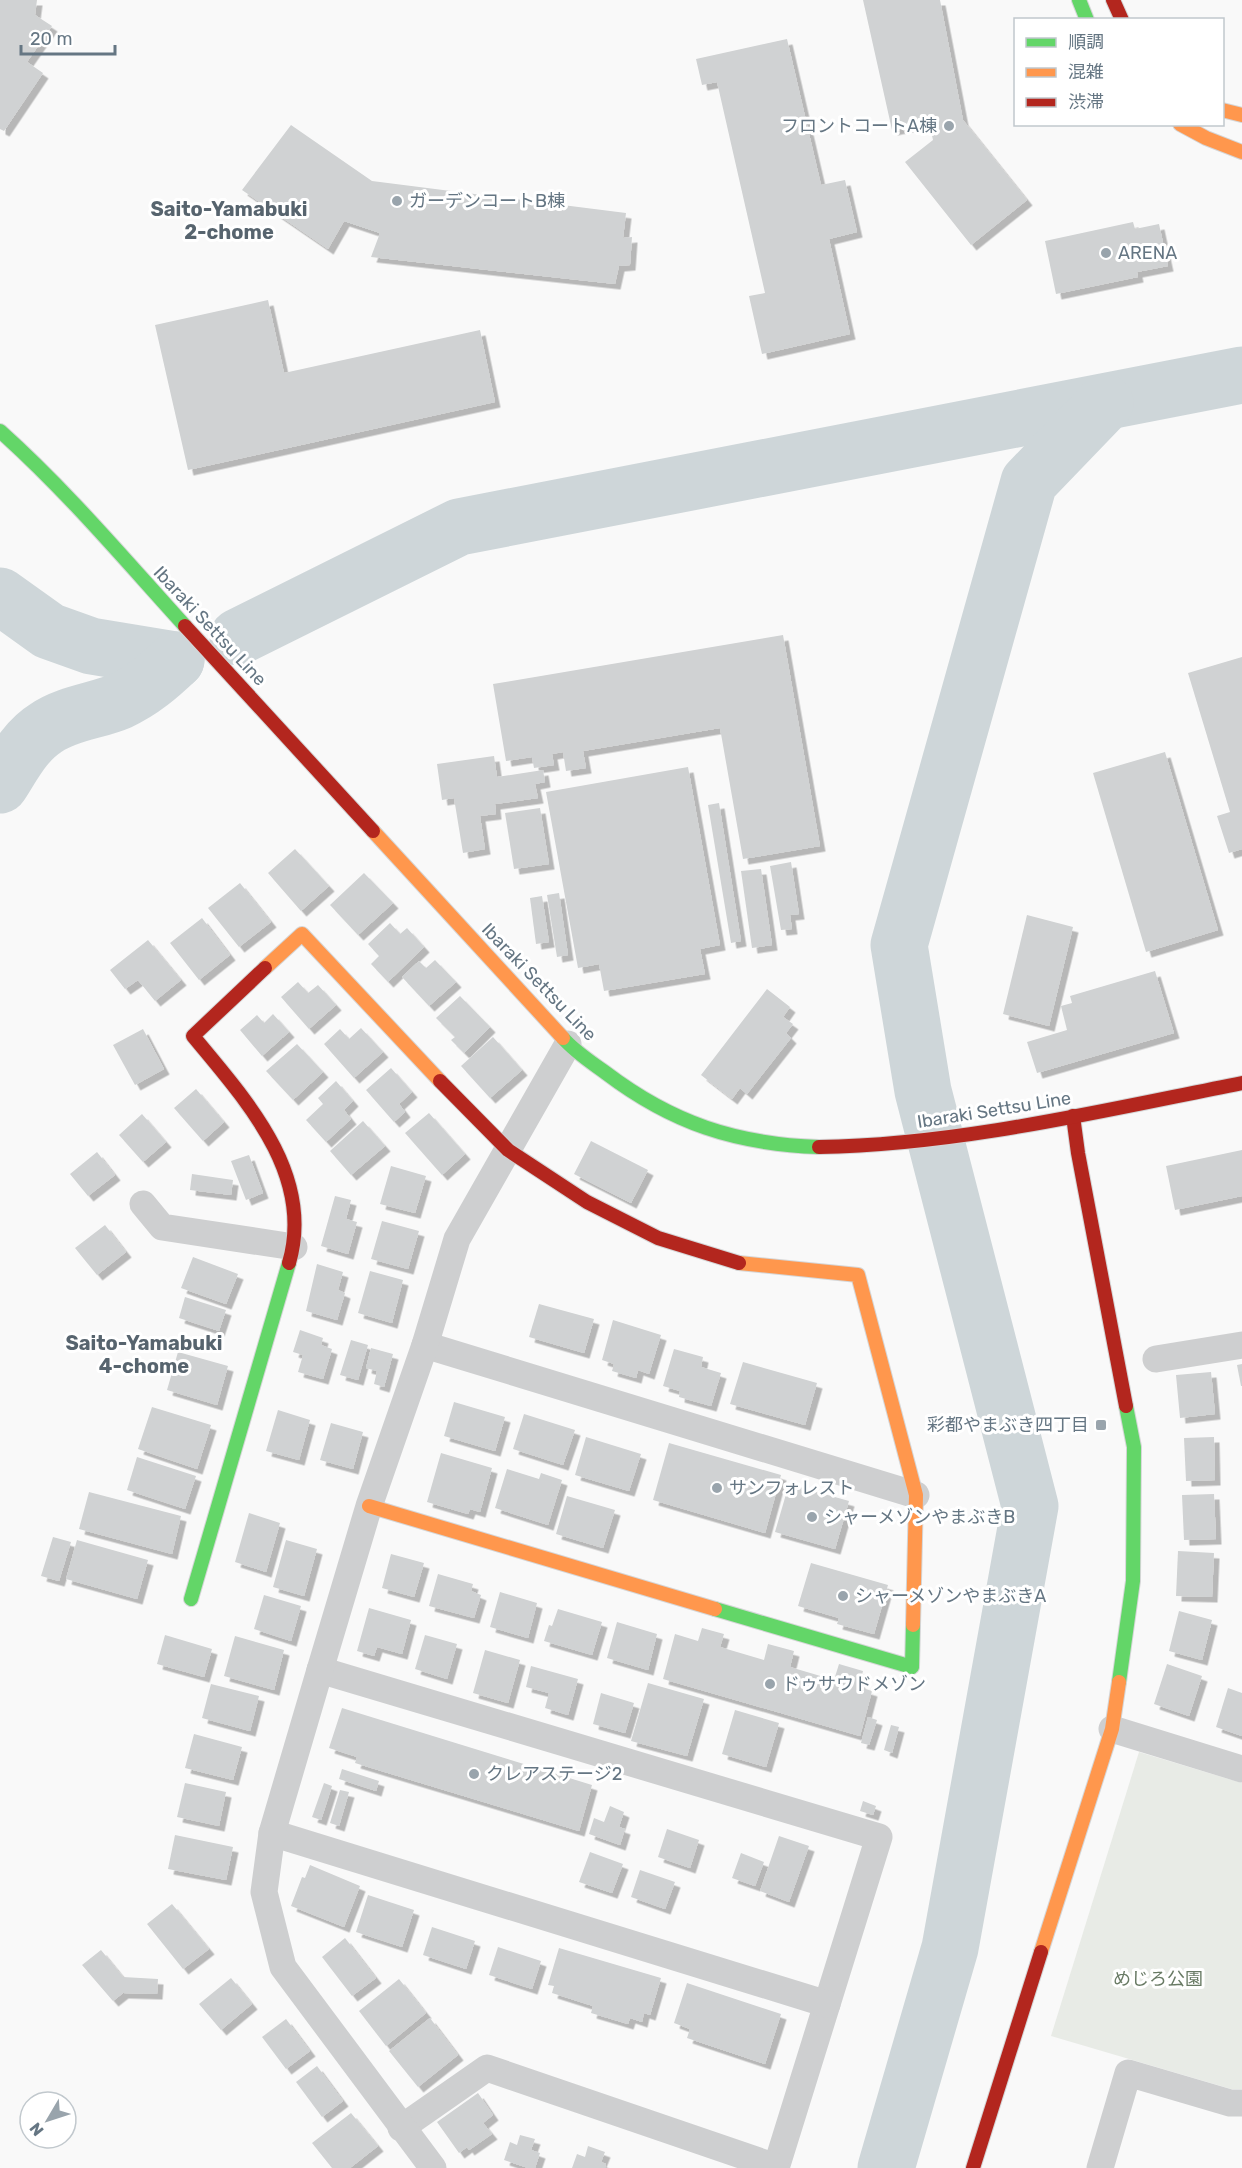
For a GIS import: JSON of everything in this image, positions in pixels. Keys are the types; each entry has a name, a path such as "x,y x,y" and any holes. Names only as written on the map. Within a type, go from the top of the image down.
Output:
{"street":[{"path":"1079,0 1086,18"},
{"path":"1113,0 1121,18"},
{"path":"1224,111 1242,116"},
{"path":"1184,126 1206,138 1242,152"},
{"name":"Ibaraki Settsu Line","path":"0,431 28,456 75,505 568,1044 630,1091 687,1122 735,1138 792,1147 870,1147 1005,1128 1242,1083"},
{"path":"191,1599 294,1247 293,1197 274,1144 236,1090 193,1036 302,934 470,1113 508,1150 587,1202 658,1238 739,1263 858,1275 916,1495 912,1667 369,1506"},
{"path":"433,2168 283,1967 264,1892 272,1833 320,1670 369,1506 425,1345 457,1239 568,1044"},
{"path":"973,2168 1112,1729 1133,1581 1134,1448 1073,1116"},
{"path":"143,1204 162,1227 294,1247"},
{"path":"425,1345 916,1495"},
{"path":"1156,1359 1242,1345"},
{"path":"320,1670 879,1837 776,2168 487,2068 401,2128"},
{"path":"1112,1729 1242,1769"},
{"path":"272,1833 827,2004"},
{"path":"1100,2168 1128,2073 1230,2103 1242,2103"}],"green space":[{"name":"めじろ公園","path":"1139,1752 1242,1783 1242,2089 1231,2089 1051,2036"}],"building":[{"path":"0,0 37,0 35,15 52,26 27,62 43,73 4,131 0,129"},
{"name":"フロントコートA棟","path":"863,0 940,0 963,120 1027,200 971,245 905,162 933,140 929,122 892,130"},
{"path":"787,39 821,185 845,180 857,232 829,239 850,334 762,354 749,296 765,293 717,82 702,85 696,59"},
{"name":"ガーデンコートB棟","path":"291,125 372,181 626,213 623,238 632,237 630,265 619,266 615,284 371,257 380,233 344,221 328,249 242,190"},
{"name":"ARENA","path":"1133,222 1135,229 1159,224 1168,266 1137,272 1138,277 1056,294 1045,241"},
{"path":"268,300 284,373 480,330 495,402 188,470 155,325"},
{"path":"783,635 820,846 743,859 720,728 583,751 586,768 566,771 563,752 552,754 554,765 534,768 532,757 506,761 493,684"},
{"path":"1242,657 1242,849 1229,853 1217,816 1230,812 1188,673"},
{"path":"1165,752 1218,930 1146,952 1093,773"},
{"path":"494,756 497,777 543,770 545,782 535,784 538,798 495,804 496,814 480,816 485,849 463,853 454,798 442,800 437,764"},
{"path":"688,767 720,945 700,949 705,974 604,991 599,964 578,968 546,792"},
{"path":"719,803 741,941 731,943 708,805"},
{"path":"540,808 549,864 514,869 505,813"},
{"path":"295,849 329,886 301,911 268,873"},
{"path":"791,862 799,914 790,915 792,929 781,930 770,866"},
{"path":"761,869 772,945 752,948 741,871"},
{"path":"364,873 393,903 358,935 330,905"},
{"path":"240,883 271,922 239,947 208,908"},
{"path":"559,893 568,955 557,957 547,895"},
{"path":"542,896 549,942 536,944 530,898"},
{"path":"1027,915 1073,927 1049,1026 1003,1014"},
{"path":"202,918 230,955 199,980 170,943"},
{"path":"390,923 400,934 407,928 424,947 388,982 371,964 379,956 368,944"},
{"path":"148,940 181,980 155,1001 138,980 125,989 110,970"},
{"path":"435,960 456,982 429,1006 402,977 419,961 426,968"},
{"path":"1155,971 1174,1033 1037,1073 1027,1042 1067,1030 1061,1006 1072,1003 1070,996"},
{"path":"298,982 308,993 318,985 336,1005 309,1029 281,997"},
{"path":"767,989 790,1007 783,1017 793,1024 786,1033 791,1038 747,1094 740,1088 732,1099 701,1075"},
{"path":"460,996 490,1027 464,1053 451,1040 455,1037 436,1018"},
{"path":"273,1014 289,1032 262,1056 240,1030 257,1015 264,1023"},
{"path":"361,1028 383,1052 354,1078 324,1044 340,1029 349,1039"},
{"path":"143,1029 164,1069 135,1085 113,1045"},
{"path":"493,1037 522,1070 490,1098 461,1066"},
{"path":"297,1044 323,1072 293,1100 266,1071"},
{"path":"391,1068 412,1092 399,1104 405,1112 394,1122 366,1090"},
{"path":"336,1081 353,1101 344,1110 351,1119 326,1142 306,1120 323,1104 318,1098"},
{"path":"196,1089 224,1122 203,1141 174,1108"},
{"path":"429,1113 465,1154 442,1175 405,1133"},
{"path":"142,1114 166,1142 143,1162 119,1135"},
{"path":"363,1121 385,1146 351,1175 330,1151"},
{"path":"591,1141 648,1170 631,1203 574,1174"},
{"path":"1242,1150 1242,1196 1175,1210 1166,1166"},
{"path":"97,1152 115,1175 88,1196 70,1174"},
{"path":"249,1155 263,1193 246,1200 231,1161"},
{"path":"391,1166 426,1176 415,1213 380,1204"},
{"path":"192,1174 233,1180 231,1195 190,1190"},
{"path":"335,1196 351,1200 346,1219 357,1222 348,1254 321,1246"},
{"path":"382,1221 419,1231 408,1269 371,1259"},
{"path":"105,1225 126,1252 97,1275 75,1248"},
{"path":"193,1257 238,1274 226,1304 181,1288"},
{"path":"317,1264 343,1272 338,1290 345,1293 337,1320 306,1311"},
{"path":"370,1271 403,1280 392,1323 358,1313"},
{"path":"185,1297 226,1310 219,1331 179,1318"},
{"path":"539,1304 594,1319 584,1353 529,1337"},
{"path":"613,1320 661,1335 649,1374 638,1370 636,1378 612,1371 614,1364 602,1360"},
{"path":"300,1330 323,1338 321,1345 332,1349 323,1379 298,1372 303,1355 293,1352"},
{"path":"351,1340 368,1345 358,1380 340,1375"},
{"path":"371,1348 393,1354 384,1387 374,1384 377,1371 366,1368"},
{"path":"674,1349 703,1357 701,1367 721,1373 711,1406 679,1397 680,1391 663,1386"},
{"path":"178,1352 228,1366 217,1405 167,1390"},
{"path":"743,1362 817,1383 805,1425 730,1404"},
{"path":"1242,1364 1242,1386 1241,1386 1237,1365"},
{"path":"1211,1372 1215,1414 1180,1418 1176,1375"},
{"path":"454,1402 505,1417 495,1451 444,1436"},
{"path":"152,1407 211,1425 197,1469 138,1449"},
{"path":"278,1410 310,1420 299,1460 266,1451"},
{"path":"524,1414 575,1430 563,1465 513,1449"},
{"path":"331,1423 363,1432 353,1469 320,1460"},
{"path":"586,1437 641,1454 629,1491 575,1475"},
{"path":"1214,1437 1215,1480 1186,1481 1184,1438"},
{"name":"サンフォレスト","path":"669,1443 781,1475 765,1533 653,1500"},
{"path":"441,1453 492,1468 480,1512 470,1509 468,1514 427,1502"},
{"path":"137,1457 196,1476 185,1509 127,1490"},
{"path":"507,1469 539,1479 541,1473 562,1480 548,1525 495,1508"},
{"name":"シャーメゾンやまぶきB","path":"789,1484 849,1501 835,1549 775,1532"},
{"path":"89,1492 181,1516 172,1554 79,1529"},
{"path":"1214,1494 1216,1539 1184,1540 1182,1495"},
{"path":"567,1496 615,1510 603,1548 556,1534"},
{"path":"249,1513 280,1523 266,1572 235,1562"},
{"path":"53,1537 71,1542 59,1581 41,1576"},
{"path":"77,1540 148,1560 137,1599 66,1579"},
{"path":"286,1540 317,1549 304,1596 273,1587"},
{"path":"1178,1551 1214,1553 1212,1597 1176,1596"},
{"path":"391,1554 424,1563 414,1597 382,1588"},
{"name":"シャーメゾンやまぶきA","path":"811,1563 888,1585 874,1634 837,1624 839,1618 798,1606"},
{"path":"438,1574 473,1584 471,1591 481,1595 474,1618 429,1606"},
{"path":"500,1592 537,1603 528,1638 490,1627"},
{"path":"264,1595 301,1606 291,1641 254,1629"},
{"path":"369,1608 411,1620 402,1654 377,1647 374,1656 357,1651"},
{"path":"558,1609 602,1622 592,1655 544,1641 549,1625 552,1626"},
{"path":"1179,1611 1212,1620 1202,1660 1169,1651"},
{"path":"617,1622 657,1634 648,1670 607,1658"},
{"name":"ドゥサウドメゾン","path":"702,1628 724,1634 720,1647 764,1660 768,1644 794,1651 790,1667 834,1680 839,1664 863,1671 859,1687 872,1691 860,1736 663,1679 675,1634 698,1641"},
{"path":"165,1635 212,1649 204,1677 157,1664"},
{"path":"425,1635 457,1644 447,1679 415,1669"},
{"path":"235,1636 284,1650 274,1690 224,1676"},
{"path":"485,1650 520,1660 508,1703 473,1693"},
{"path":"1167,1664 1202,1676 1189,1716 1154,1704"},
{"path":"531,1666 578,1679 568,1715 545,1708 549,1693 526,1687"},
{"path":"648,1683 704,1699 687,1756 631,1741"},
{"path":"211,1684 259,1696 250,1731 202,1718"},
{"path":"1228,1688 1242,1693 1242,1736 1216,1727"},
{"path":"601,1693 634,1703 625,1733 593,1724"},
{"name":"クレアステージ2","path":"342,1708 592,1785 579,1831 355,1763 357,1757 329,1748"},
{"path":"735,1710 779,1723 766,1767 722,1754"},
{"path":"868,1717 877,1720 869,1745 861,1743"},
{"path":"891,1725 899,1727 892,1753 884,1750"},
{"path":"194,1734 242,1747 233,1780 185,1768"},
{"path":"342,1769 379,1781 376,1791 339,1779"},
{"path":"185,1783 226,1792 219,1826 177,1817"},
{"path":"324,1783 332,1786 321,1820 312,1817"},
{"path":"340,1790 349,1792 339,1826 330,1823"},
{"path":"863,1801 876,1806 873,1815 860,1811"},
{"path":"610,1806 624,1812 619,1827 625,1829 620,1845 589,1834 594,1818 604,1822"},
{"path":"667,1829 699,1840 690,1868 658,1857"},
{"path":"175,1835 233,1847 226,1880 168,1869"},
{"path":"779,1836 809,1846 789,1902 760,1891"},
{"path":"590,1852 623,1864 612,1893 579,1882"},
{"path":"741,1853 764,1862 755,1886 732,1878"},
{"path":"310,1865 360,1886 344,1927 291,1906 302,1877 305,1878"},
{"path":"640,1870 675,1882 665,1909 631,1897"},
{"path":"368,1895 414,1910 402,1947 356,1932"},
{"path":"172,1904 209,1949 183,1969 147,1924"},
{"path":"432,1927 475,1941 466,1969 423,1955"},
{"path":"345,1938 376,1978 352,1996 322,1957"},
{"path":"498,1947 541,1961 532,1989 489,1975"},
{"path":"559,1948 661,1978 650,2015 644,2013 642,2022 630,2018 628,2024 591,2013 593,2006 552,1993 554,1986 548,1985"},
{"path":"101,1950 123,1977 158,1979 157,1994 123,1993 113,2001 82,1965"},
{"path":"231,1978 252,2004 221,2030 199,2004"},
{"path":"399,1979 426,2013 386,2046 359,2011"},
{"path":"687,1983 781,2014 765,2064 687,2038 690,2029 674,2023"},
{"path":"430,2018 458,2055 418,2087 389,2051"},
{"path":"286,2019 310,2051 286,2069 262,2037"},
{"path":"317,2066 343,2101 322,2117 296,2082"},
{"path":"478,2093 493,2115 483,2123 492,2134 469,2150 467,2147 459,2153 437,2122"},
{"path":"351,2113 378,2146 350,2168 332,2168 312,2143"},
{"path":"520,2135 535,2139 531,2150 540,2153 535,2168 504,2160 510,2142 517,2145"},
{"path":"588,2146 605,2152 601,2162 606,2164 605,2168 572,2168 577,2154 585,2157"}],"waterway":[{"path":"238,637 459,527 1242,375"},
{"path":"886,2168 950,1948 1030,1506 923,1091 899,945 1029,482 1105,403"},
{"path":"0,596 49,631 91,646 176,660"},
{"path":"0,785 26,746 46,728 64,719 111,704 136,693 176,660"}],"traffic: fast":[{"path":"1079,0 1086,18"},
{"path":"0,431 72,502 185,626"},
{"path":"563,1038 583,1057 631,1090 680,1118 706,1128 760,1141 819,1147"},
{"path":"191,1599 289,1263"},
{"path":"1119,1682 1133,1581 1134,1447 1126,1406"},
{"path":"715,1609 912,1667 913,1625"}],"traffic: slow":[{"path":"1224,110 1242,115"},
{"path":"1184,126 1206,138 1242,152"},
{"path":"373,831 563,1038"},
{"path":"265,968 302,934 440,1081"},
{"path":"739,1263 858,1275 916,1495 913,1625"},
{"path":"369,1506 715,1609"},
{"path":"1041,1952 1112,1729 1119,1682"}],"traffic: jam":[{"path":"1113,0 1121,18"},
{"path":"185,626 373,831"},
{"path":"265,968 193,1036 253,1112 284,1169 292,1199 294,1230 289,1263"},
{"path":"440,1081 508,1150 587,1202 658,1238 739,1263"},
{"path":"819,1147 872,1145 978,1133 1085,1115 1242,1083"},
{"path":"1073,1116 1126,1406"},
{"path":"973,2168 1041,1952"}],"place":[{"name":"フロントコートA棟","path":"949,126"},
{"name":"ガーデンコートB棟","path":"397,201"},
{"name":"ARENA","path":"1106,253"},
{"name":"彩都やまぶき四丁目","path":"1101,1425"},
{"name":"サンフォレスト","path":"717,1488"},
{"name":"シャーメゾンやまぶきB","path":"812,1517"},
{"name":"シャーメゾンやまぶきA","path":"843,1596"},
{"name":"ドゥサウドメゾン","path":"770,1684"},
{"name":"クレアステージ2","path":"474,1774"}],"district":[{"name":"Saito-Yamabuki 2-chome","path":"229,220"},
{"name":"Saito-Yamabuki 4-chome","path":"144,1354"}]}
